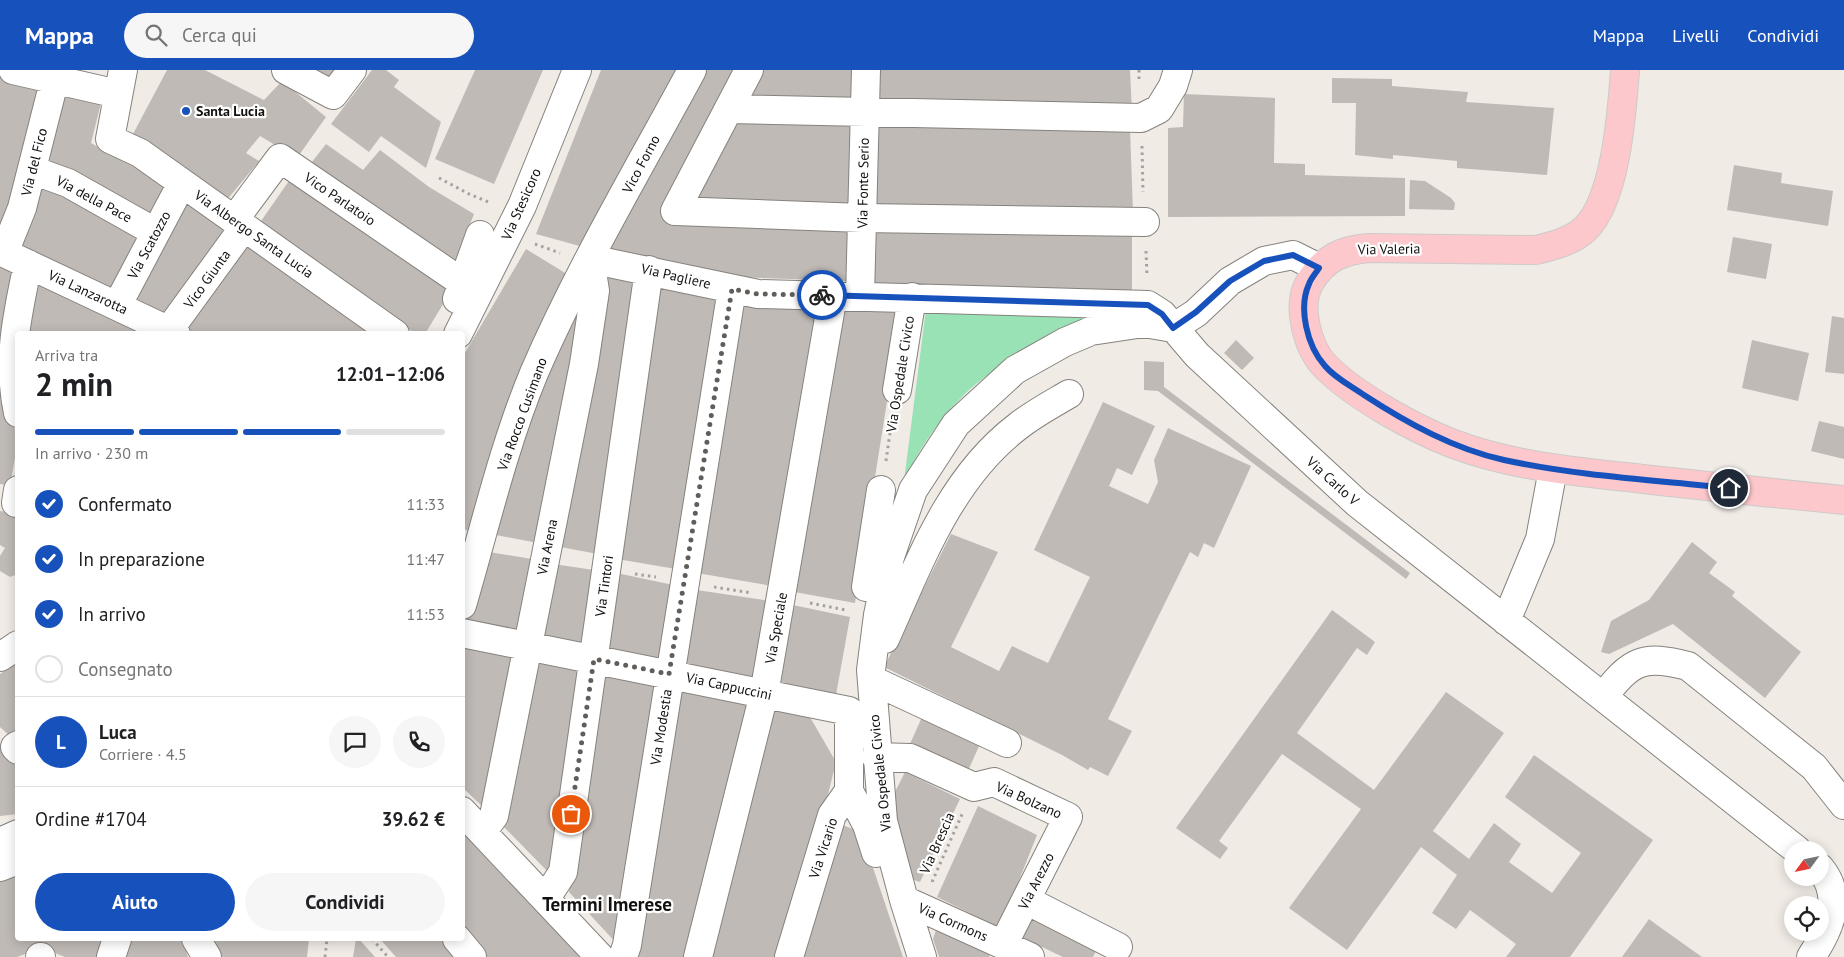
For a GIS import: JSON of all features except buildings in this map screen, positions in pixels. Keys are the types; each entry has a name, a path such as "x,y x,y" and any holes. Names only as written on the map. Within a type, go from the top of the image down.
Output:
{"main road":[{"name":"Via Valeria","path":"1625,70 1622,109 1608,190 1598,212 1585,229 1562,243 1536,250 1351,249 1333,256 1319,268 1309,284 1304,302 1305,322 1312,343 1324,365 1343,381 1401,419 1451,442 1502,460 1553,469 1844,500"}],"street":[{"path":"13,70 121,82"},
{"path":"286,70 333,94 352,70"},
{"name":"Via Stesicoro","path":"460,331 522,206 577,70"},
{"name":"Vico Forno","path":"590,259 692,70"},
{"path":"749,70 675,211 862,218 1145,222"},
{"name":"Via Fonte Serio","path":"860,296 866,70"},
{"path":"729,109 1141,118 1159,109 1173,86 1178,70"},
{"name":"Via del Fico","path":"16,331 10,256 56,75"},
{"name":"Via Albergo Santa Lucia","path":"121,82 110,139 140,153 391,331"},
{"name":"Vico Parlatoio","path":"239,224 280,158 464,284"},
{"name":"Via della Pace","path":"32,170 68,183 155,232"},
{"name":"Via Scatozzo","path":"117,306 182,184"},
{"name":"Vico Giunta","path":"174,331 239,224"},
{"path":"440,331 464,284 480,235"},
{"path":"1173,328 1196,312 1230,281 1264,261 1293,255 1319,268"},
{"name":"Via Lanzarotta","path":"10,256 171,331"},
{"name":"Via Pagliere","path":"590,259 758,294 1148,305 1162,314 1173,328"},
{"name":"Via Rocco Cusimano","path":"465,594 507,446 535,373 590,259"},
{"name":"Via Arena","path":"483,831 494,816 584,364 595,291 590,259"},
{"name":"Via Tintori","path":"546,898 563,872 649,270"},
{"name":"Via Modestia","path":"623,957 627,945 732,289"},
{"name":"Via Speciale","path":"698,957 764,694 833,295"},
{"name":"Via Ospedale Civico","path":"897,390 912,297"},
{"name":"Via Ospedale Civico","path":"915,924 883,821 876,757 871,675 878,616 890,557 913,490 956,424 1015,370 1065,342 1091,331 1119,325 1144,323 1173,328"},
{"name":"Via Carlo V","path":"1173,328 1197,356 1357,503 1787,841"},
{"name":"Via del Fico","path":"15,341 12,356 15,384"},
{"path":"1006,743 871,675 935,526 972,474 993,449 1017,427 1069,394"},
{"path":"1506,621 1540,539 1553,469"},
{"path":"878,616 862,613 881,490"},
{"name":"Via Cappuccini","path":"465,634 849,711 849,791"},
{"path":"0,657 15,647"},
{"path":"1603,697 1619,676 1628,668 1641,661 1667,660 1688,666 1814,767 1844,805"},
{"name":"Via Bolzano","path":"876,757 910,758 974,787 994,782 1068,817"},
{"name":"Via Cormons","path":"849,791 867,825 899,922 908,932 915,924 1003,945 1030,957"},
{"name":"Via Vicario","path":"789,957 832,815 849,791"},
{"path":"465,814 600,957"},
{"name":"Via Arezzo","path":"1003,945 1068,817"},
{"path":"0,842 15,835"},
{"path":"0,867 15,861"},
{"path":"1810,957 1830,931 1836,909 1834,886 1829,880"},
{"path":"1026,900 1118,947"},
{"path":"111,957 116,941"},
{"path":"197,941 207,957"},
{"path":"459,941 472,957"}],"path":[{"path":"439,178 468,194 494,204"},
{"path":"532,242 560,253 590,259"},
{"name":"Via Ospedale Civico","path":"881,490 897,390"},
{"name":"Via Brescia","path":"915,924 974,787"},
{"path":"325,957 327,941"},
{"path":"374,941 388,957"}],"green space":[{"path":"926,309 1113,315 999,368 970,389 931,433 904,481"}],"way so far":[{"path":"571,814 594,659 669,674 732,289 758,294 822,295"}],"place":[{"name":"Santa Lucia","path":"186,111"}],"district":[{"name":"Termini Imerese","path":"607,904"}],"route":[{"path":"822,295 1148,305 1162,314 1173,328 1196,312 1230,281 1264,261 1293,255 1319,268 1309,284 1304,302 1305,322 1312,343 1324,365 1343,381 1401,419 1451,442 1502,460 1553,469 1729,488"}]}
